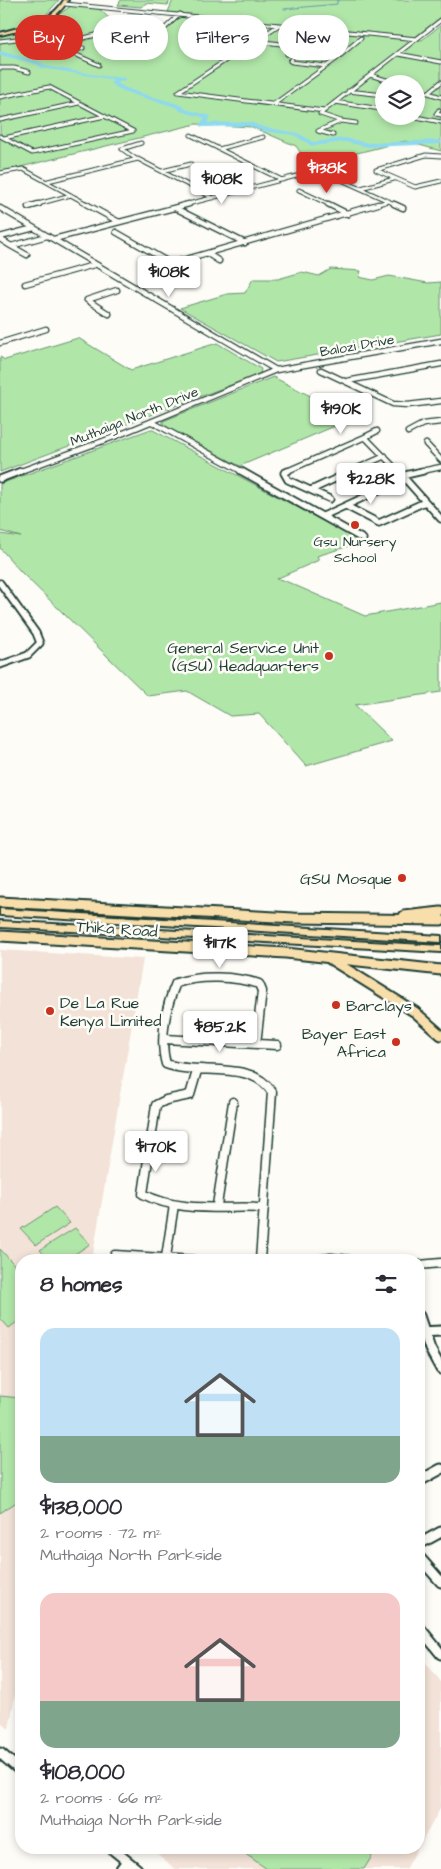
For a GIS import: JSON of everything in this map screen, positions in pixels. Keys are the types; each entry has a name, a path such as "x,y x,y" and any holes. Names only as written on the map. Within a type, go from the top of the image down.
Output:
{"highway":[{"path":"0,34 43,20 58,12 66,2"},
{"name":"Thika Road","path":"0,912 441,940"},
{"name":"Thika Road","path":"0,924 441,949"}],"main road":[{"name":"Thika Road","path":"3,902 372,920 441,920"},
{"path":"372,920 441,912"},
{"name":"Thika Road","path":"0,936 326,956 441,970"},
{"path":"326,956 415,1012 441,1036"}],"street":[{"path":"66,2 278,25"},
{"path":"168,25 180,14"},
{"path":"356,123 321,116 320,114 440,22"},
{"path":"349,32 417,39"},
{"path":"349,47 361,38"},
{"path":"0,41 15,39"},
{"path":"398,54 441,62"},
{"path":"83,58 99,65"},
{"path":"226,60 178,92 324,111"},
{"path":"291,60 290,62 326,66"},
{"path":"274,104 333,60"},
{"path":"0,68 10,67 29,72"},
{"path":"370,75 375,77"},
{"path":"428,93 441,82"},
{"path":"0,97 47,87 133,131 32,153 2,137"},
{"path":"348,91 375,94"},
{"path":"425,92 441,97"},
{"path":"335,102 375,108"},
{"path":"0,120 79,103"},
{"path":"438,110 436,114 441,115"},
{"path":"2,137 105,116"},
{"path":"425,119 441,122"},
{"path":"333,134 318,131 341,120"},
{"path":"191,135 282,180"},
{"path":"218,149 263,138"},
{"path":"141,142 122,149 137,159 213,198"},
{"path":"441,156 426,155 376,169 415,187 441,181"},
{"path":"48,181 137,159"},
{"path":"162,171 191,164"},
{"path":"0,173 23,169 120,222"},
{"path":"54,239 307,172 319,172 361,188 403,208"},
{"path":"361,188 395,179"},
{"path":"299,190 348,214"},
{"path":"28,207 71,195"},
{"path":"148,270 389,201"},
{"path":"0,208 94,265 276,370"},
{"path":"176,208 246,243"},
{"path":"0,238 34,228"},
{"path":"116,232 172,264"},
{"path":"10,246 47,236"},
{"path":"0,238 27,255"},
{"path":"208,254 219,261"},
{"path":"25,284 94,265"},
{"path":"109,314 87,300 117,290"},
{"path":"0,343 46,329"},
{"name":"Balozi Drive","path":"276,370 441,341"},
{"path":"346,381 441,364"},
{"name":"Muthaiga North Drive","path":"0,479 152,422 276,370"},
{"path":"321,370 393,404 408,405 441,401"},
{"path":"152,422 362,539"},
{"path":"408,432 423,424 441,422"},
{"path":"330,500 288,480 284,472 377,431"},
{"path":"365,437 440,520"},
{"path":"426,444 441,459"},
{"path":"311,490 384,456"},
{"path":"323,516 403,477 441,467"},
{"path":"346,506 379,524 425,502"},
{"path":"0,583 36,633 40,643 38,648 29,654 0,665"},
{"path":"256,1044 261,986 255,982 248,981 188,979 176,983 164,1039 163,1057 166,1064 197,1071 255,1074 270,1086 272,1092 260,1254"},
{"path":"164,1039 277,1045"},
{"path":"197,1071 190,1095 162,1101 154,1110 143,1194 151,1200 174,1204 264,1208"},
{"path":"217,1205 233,1102"},
{"path":"166,1254 174,1204"},
{"path":"425,1264 441,1263"},
{"path":"425,1332 441,1331"},
{"path":"425,1339 441,1369"},
{"path":"425,1479 441,1470"},
{"path":"425,1541 441,1532"},
{"path":"425,1565 441,1582"},
{"path":"425,1635 441,1654"},
{"path":"0,1753 15,1766"},
{"path":"116,1854 124,1865 137,1869"}],"shaded area":[{"path":"0,950 143,959 93,1254 15,1254 15,1696 9,1729 0,1721"},
{"path":"425,1662 441,1682 441,1807 425,1836"},
{"path":"158,1854 415,1854 406,1869 175,1869"}],"green space":[{"path":"0,0 59,0 46,15 15,15 15,28 0,34"},
{"path":"121,0 170,0 168,5 146,3 141,7 118,5"},
{"path":"173,0 441,0 441,17 415,37 349,30 349,15 278,15 278,23 268,22 268,15 198,15 168,12"},
{"path":"71,6 97,7 106,15 93,15 93,60 168,60 168,28 178,19 178,60 268,60 268,25 278,26 278,60 349,60 349,33 422,40 441,25 441,151 405,141 309,165 296,146 252,127 196,124 0,172 0,36 15,32 15,60 83,60 83,15 58,15"},
{"path":"331,269 361,271 359,277 373,280 389,276 428,283 441,282 441,334 276,362 180,308 227,294 245,293 253,279 278,279 302,272 319,276"},
{"path":"78,338 131,370 217,343 261,369 260,374 0,472 0,357 5,360"},
{"path":"273,377 354,418 240,466 163,426 163,421"},
{"path":"151,429 362,542 317,556 319,560 276,579 283,580 365,616 441,602 441,692 355,705 392,741 306,766 259,714 230,716 187,691 148,696 21,572 0,548 0,534 21,537 0,531 0,484"},
{"path":"55,1207 70,1223 36,1245 21,1229"},
{"path":"75,1228 90,1244 75,1254 44,1254 40,1250"},
{"path":"0,1249 15,1265 15,1324 9,1328 0,1318"},
{"path":"0,1396 15,1397 15,1503 0,1513"},
{"path":"246,1854 373,1854 364,1869 267,1869"}],"waterway":[{"path":"284,9 337,4 337,0 340,0"},
{"path":"0,53 38,63 44,67 90,74 103,78 123,79 113,83 122,89 160,99 181,107 182,110 209,117 202,125 250,124 262,129 296,134 312,144 345,140 368,145 441,142"}],"place":[{"name":"Gsu Nursery School","path":"355,525"},
{"name":"General Service Unit (GSU) Headquarters","path":"329,656"},
{"name":"GSU Mosque","path":"402,878"},
{"name":"Barclays","path":"336,1005"},
{"name":"De La Rue Kenya Limited","path":"50,1011"},
{"name":"Bayer East Africa","path":"396,1042"}]}
